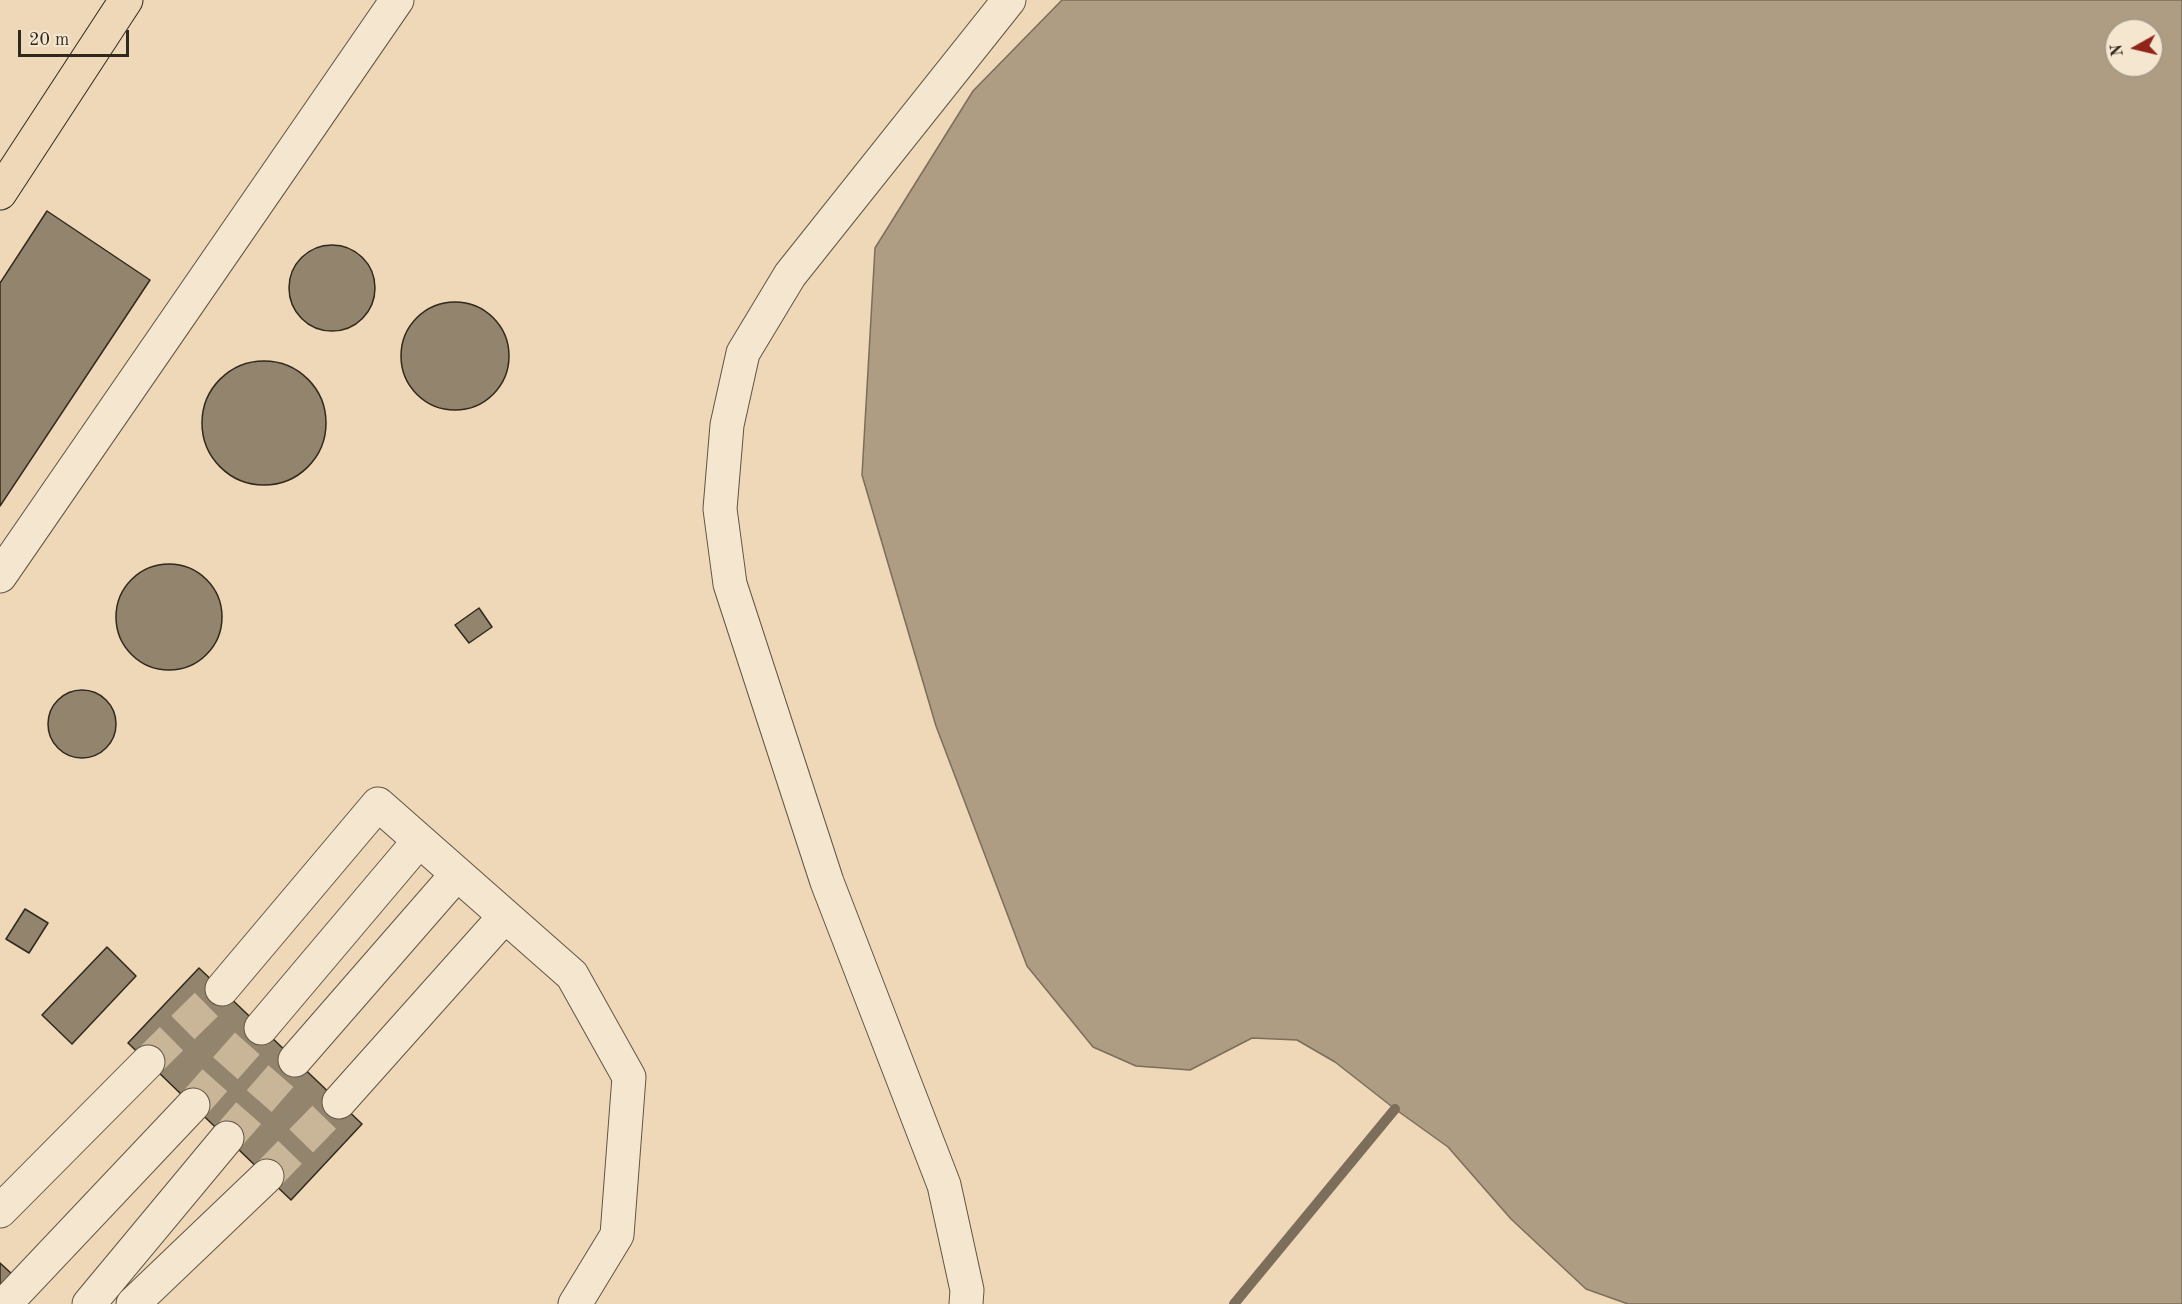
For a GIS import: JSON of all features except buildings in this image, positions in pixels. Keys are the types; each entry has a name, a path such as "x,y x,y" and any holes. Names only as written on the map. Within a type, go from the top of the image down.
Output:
{"highway":[{"path":"0,193 126,0"}],"lane":[{"path":"0,576 397,0"},
{"path":"966,1304 967,1290 944,1185 827,882 730,584 720,509 727,424 742,353 790,275 1009,0"},
{"path":"222,989 378,804 572,975 629,1077 617,1235 575,1304"},
{"path":"261,1028 419,842"},
{"path":"295,1060 457,874"},
{"path":"339,1102 505,916"},
{"path":"0,1211 148,1062"},
{"path":"5,1304 193,1105"},
{"path":"89,1304 227,1138"},
{"path":"133,1304 267,1176"}],"shaded area":[{"path":"1062,0 2182,0 2182,1304 1628,1304 1586,1289 1511,1219 1448,1147 1335,1062 1297,1040 1252,1038 1190,1070 1136,1066 1093,1047 1027,966 936,726 862,475 875,248 973,91"}],"waterway":[{"path":"1234,1304 1395,1109"}],"tunnel":[{"path":"148,1062 222,989"},
{"path":"193,1105 261,1028"},
{"path":"227,1138 295,1060"},
{"path":"267,1176 339,1102"}]}
